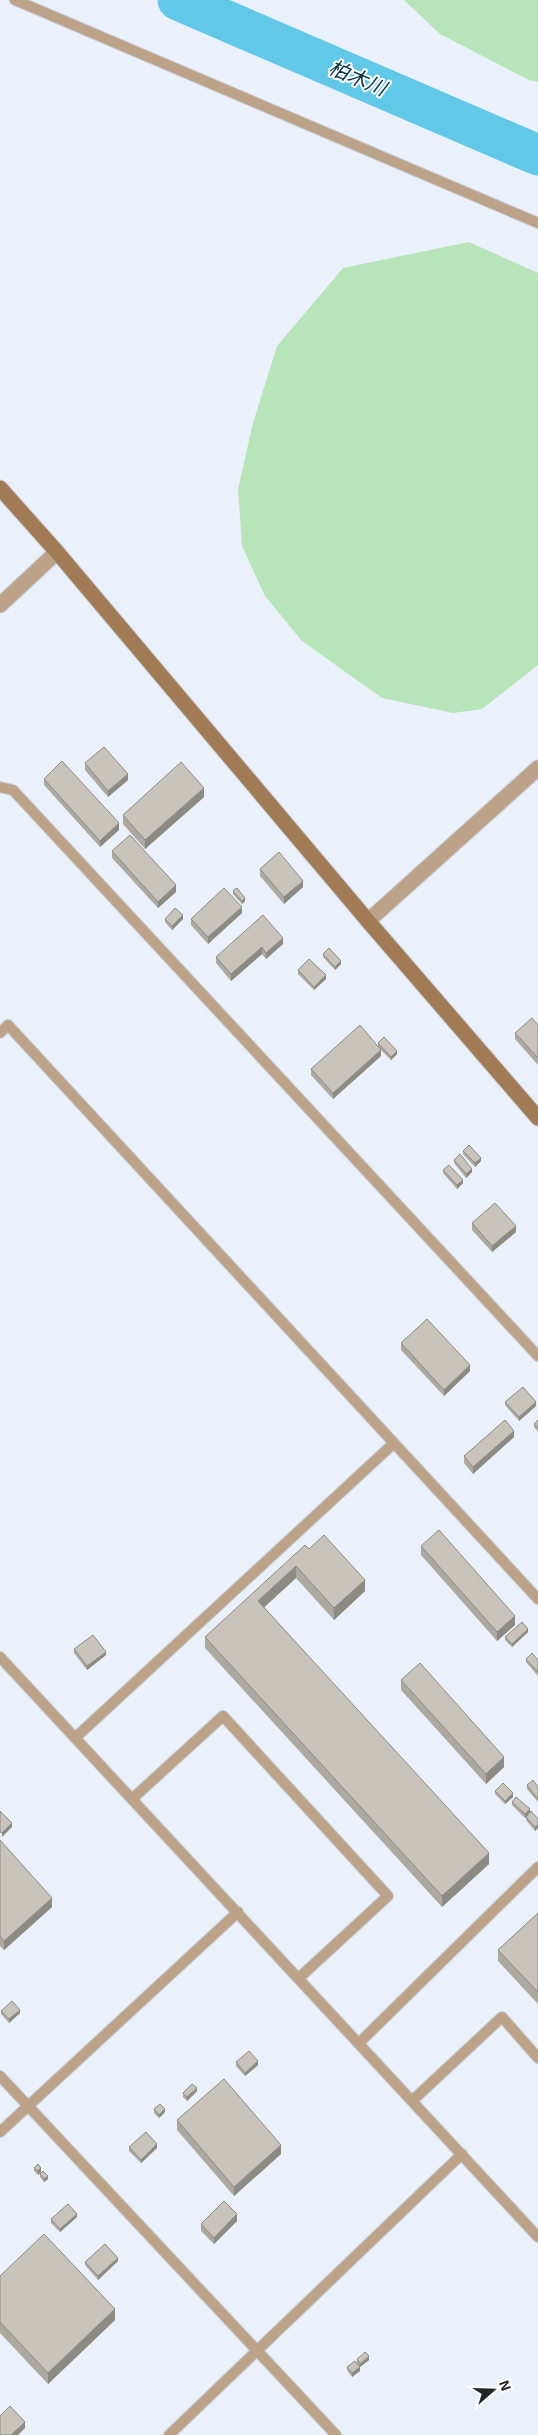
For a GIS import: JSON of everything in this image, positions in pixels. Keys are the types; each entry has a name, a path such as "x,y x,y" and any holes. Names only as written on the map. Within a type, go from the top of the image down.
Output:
{"street":[{"path":"0,488 57,552 368,921 538,1118"},
{"path":"0,605 57,552"},
{"path":"368,921 538,768"}],"lane":[{"path":"15,0 538,224"},
{"path":"0,787 13,790 538,1356"},
{"path":"0,1033 8,1025 538,1599"},
{"path":"75,1738 393,1444"},
{"path":"2,1662 238,1912 538,2237"},
{"path":"132,1799 223,1716 388,1896 299,1978"},
{"path":"359,2043 538,1867"},
{"path":"0,2132 238,1912"},
{"path":"412,2100 502,2017 538,2058"},
{"path":"0,2076 336,2435"},
{"path":"169,2435 258,2352 462,2154"}],"green space":[{"path":"404,0 538,0 538,82 529,80 440,34"},
{"path":"469,242 538,273 538,665 482,709 453,713 382,698 302,641 265,596 242,546 238,489 253,423 277,346 343,268"}],"building":[{"path":"104,747 128,774 108,791 85,763"},
{"path":"62,761 119,823 100,841 44,779"},
{"path":"181,762 204,788 145,840 123,815"},
{"path":"130,835 176,885 158,902 112,851"},
{"path":"279,852 303,881 284,897 260,869"},
{"path":"224,888 242,907 208,937 191,919"},
{"path":"237,888 245,898 242,901 233,891"},
{"path":"175,908 183,915 172,926 165,919"},
{"path":"263,915 283,938 266,953 262,947 231,974 216,957"},
{"path":"329,948 341,961 335,967 323,954"},
{"path":"309,959 326,975 314,987 298,970"},
{"path":"532,1018 538,1025 538,1058 515,1033"},
{"path":"360,1025 381,1050 333,1093 311,1069"},
{"path":"384,1037 397,1051 391,1057 378,1043"},
{"path":"469,1145 481,1158 475,1163 463,1151"},
{"path":"460,1154 472,1169 466,1174 454,1160"},
{"path":"449,1165 463,1180 457,1185 443,1170"},
{"path":"495,1203 516,1226 492,1246 472,1223"},
{"path":"427,1319 470,1365 444,1390 401,1343"},
{"path":"523,1387 536,1402 519,1417 505,1402"},
{"path":"505,1420 514,1431 473,1467 464,1456"},
{"path":"538,1420 538,1428 534,1424"},
{"path":"439,1530 515,1616 497,1632 421,1546"},
{"path":"324,1535 365,1580 334,1608 296,1566 258,1601 489,1853 442,1896 205,1637 305,1545 309,1549"},
{"path":"522,1622 528,1629 512,1644 505,1637"},
{"path":"93,1635 106,1652 87,1666 74,1649"},
{"path":"532,1653 538,1660 538,1672 526,1659"},
{"path":"420,1663 504,1757 486,1774 401,1680"},
{"path":"533,1780 538,1787 538,1799 527,1785"},
{"path":"503,1783 513,1793 505,1801 495,1791"},
{"path":"516,1797 530,1809 525,1814 512,1802"},
{"path":"0,1811 12,1823 2,1833 0,1832"},
{"path":"531,1811 538,1819 538,1825 535,1827 526,1817"},
{"path":"0,1840 52,1898 4,1941 0,1936"},
{"path":"538,1913 538,1992 498,1950"},
{"path":"12,2001 20,2010 9,2019 1,2011"},
{"path":"249,2051 258,2061 245,2073 236,2062"},
{"path":"224,2079 281,2145 234,2187 177,2120"},
{"path":"192,2084 197,2088 187,2097 183,2093"},
{"path":"160,2104 165,2109 159,2115 154,2109"},
{"path":"146,2132 157,2144 141,2160 129,2147"},
{"path":"38,2164 41,2168 38,2171 34,2168"},
{"path":"43,2171 48,2176 44,2179 40,2174"},
{"path":"224,2201 237,2214 214,2238 201,2224"},
{"path":"68,2204 77,2214 60,2229 51,2219"},
{"path":"44,2234 115,2309 48,2373 0,2322 0,2276"},
{"path":"105,2244 118,2258 98,2276 85,2262"},
{"path":"365,2352 369,2356 360,2364 357,2359"},
{"path":"355,2361 360,2367 352,2373 347,2367"},
{"path":"10,2406 25,2422 11,2435 0,2435 0,2416"}],"waterway":[{"name":"柏木川","path":"178,0 538,155"}]}
